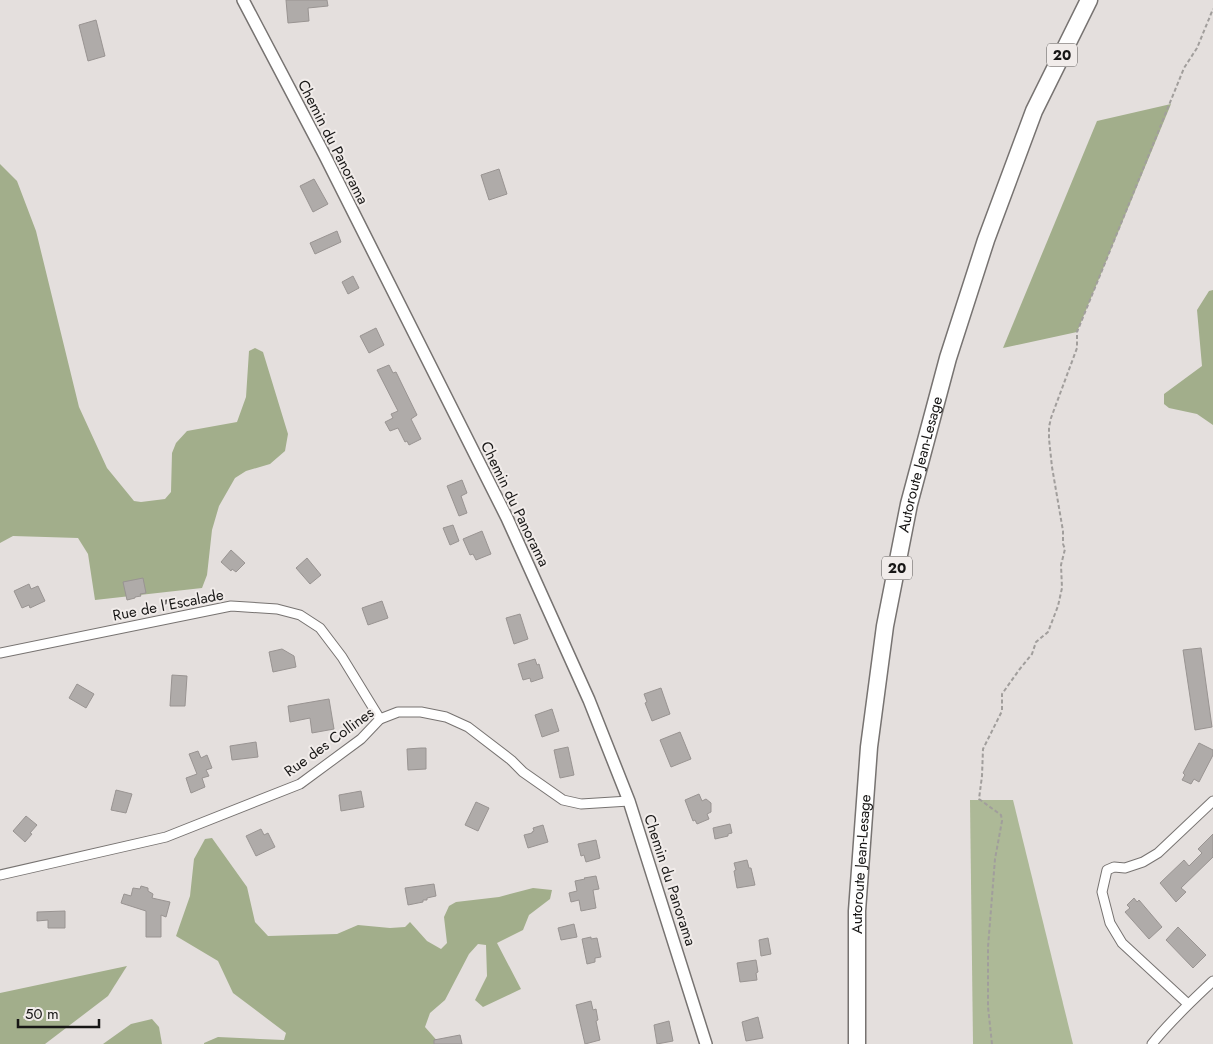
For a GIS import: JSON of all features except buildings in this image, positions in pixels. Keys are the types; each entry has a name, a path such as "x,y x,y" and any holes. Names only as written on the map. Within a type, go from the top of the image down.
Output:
{"highway":[{"path":"1034,111 1078,0"},
{"name":"Autoroute Jean-Lesage","path":"857,1044 857,911 869,747 885,626 909,504 948,358 986,240 1034,111 1089,0"}],"street":[{"name":"Chemin du Panorama","path":"243,0 329,164 507,518 589,700 628,801 706,1044"},
{"name":"Rue de l'Escalade","path":"0,654 232,606 277,609 300,615 320,628 342,657 380,719"},
{"name":"Rue des Collines","path":"0,875 166,837 300,784 361,739 380,719 398,712 421,712 446,717 468,726 511,760 522,772 563,800 581,804 628,801"},
{"path":"1188,1004 1122,943 1110,923 1102,892 1107,870 1114,867 1125,868 1143,862 1158,853 1213,801"},
{"path":"1152,1044 1188,1004 1213,981"}],"path":[{"path":"992,1044 988,1007 988,947 995,859 1002,822 1001,815 979,799 983,749 1002,711 1002,694 1032,654 1036,642 1048,632 1058,606 1062,588 1061,564 1065,549 1063,544 1064,532 1052,467 1049,427 1077,348 1077,332 1184,68 1197,48 1213,9"}],"green space":[{"path":"1171,104 1077,332 1003,348 1097,121"},
{"path":"0,164 17,181 36,231 79,407 107,468 134,501 165,499 171,492 172,453 176,443 187,431 237,422 246,397 249,351 255,348 263,352 288,434 285,451 270,464 246,471 235,478 219,506 212,530 207,575 202,588 95,600 88,554 78,538 13,536 0,543"},
{"path":"1213,290 1213,425 1197,414 1169,408 1164,404 1164,394 1202,366 1197,310 1209,291"},
{"path":"970,800 1013,800 1073,1044 973,1044"},
{"path":"212,838 247,887 255,922 268,936 337,934 358,925 390,928 405,927 410,922 427,941 441,949 447,943 444,917 449,906 456,902 499,897 533,888 552,890 550,899 529,915 523,930 497,943 521,989 483,1007 475,1000 487,976 486,945 478,944 469,954 445,1000 430,1013 425,1027 440,1044 204,1044 218,1037 284,1040 286,1033 233,993 218,961 176,936 190,896 194,859 205,839"},
{"path":"127,966 108,996 45,1044 0,1044 0,993"},
{"path":"152,1019 159,1027 162,1044 103,1044 131,1024"}]}
